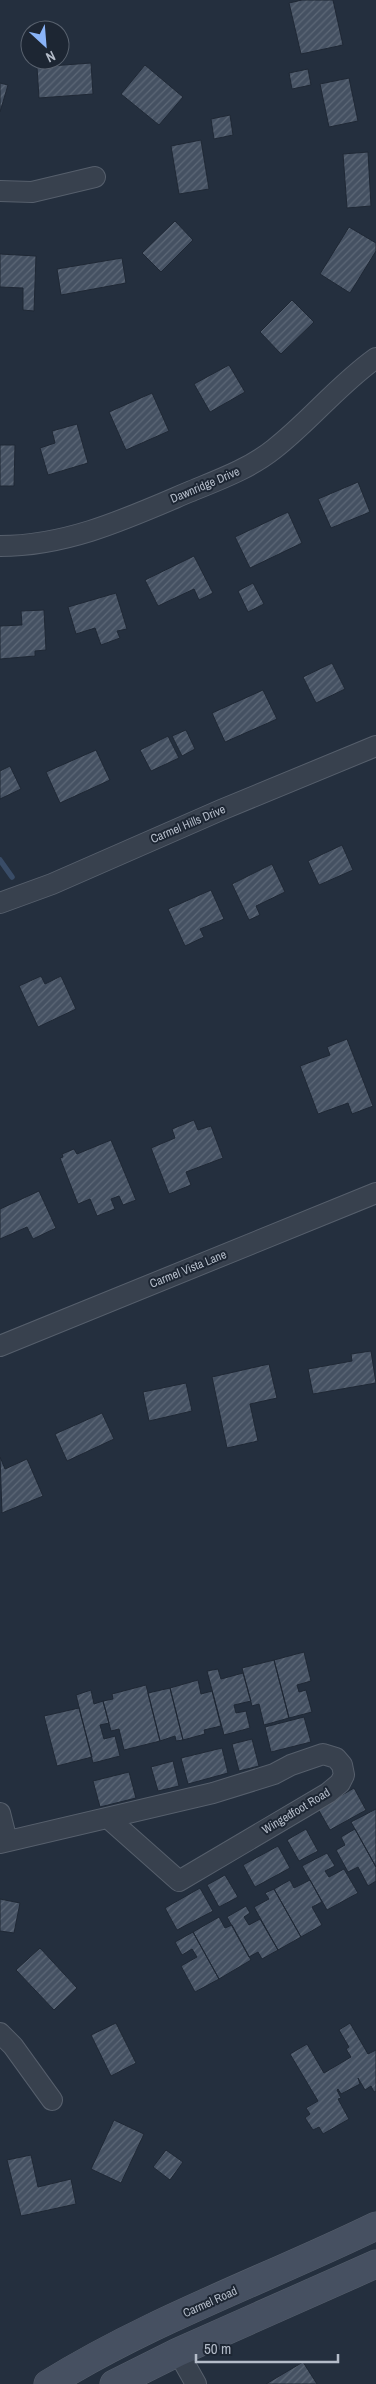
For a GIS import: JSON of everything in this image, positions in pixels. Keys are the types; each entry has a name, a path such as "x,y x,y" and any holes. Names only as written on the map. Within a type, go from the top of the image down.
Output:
{"main road":[{"name":"Carmel Road","path":"48,2384 79,2365 141,2333 376,2226"},
{"path":"114,2384 178,2352 376,2264"}],"street":[{"path":"0,191 32,192 95,177"},
{"name":"Dawnridge Drive","path":"0,546 66,539 105,527 241,470 272,451 302,426 352,375 376,358"},
{"name":"Carmel Hills Drive","path":"0,903 52,884 221,810 376,746"},
{"name":"Carmel Vista Lane","path":"0,1346 376,1193"},
{"name":"Wingedfoot Road","path":"3,1842 213,1793 274,1774 291,1765 323,1754 336,1758 342,1765 344,1775 340,1783 328,1792 179,1880 108,1818"},
{"path":"0,1813 3,1842"},
{"path":"0,2033 13,2046 52,2100"},
{"path":"178,2352 196,2384"}],"building":[{"path":"302,0 333,0 343,45 301,54 289,3"},
{"path":"91,63 93,94 39,98 37,70 70,70 70,65"},
{"path":"145,65 183,97 159,125 121,94"},
{"path":"308,69 311,85 292,89 289,73"},
{"path":"349,78 358,121 329,127 320,84"},
{"path":"0,83 8,85 0,112"},
{"path":"230,115 233,135 214,139 211,119"},
{"path":"201,140 209,189 179,194 171,146"},
{"path":"368,152 371,206 347,208 343,154"},
{"path":"175,221 193,240 161,272 142,253"},
{"path":"349,227 376,243 376,251 350,293 320,274"},
{"path":"0,254 36,256 34,311 23,310 23,288 0,287"},
{"path":"122,258 126,283 61,295 57,269"},
{"path":"292,300 314,322 281,354 260,332"},
{"path":"229,365 245,392 210,412 194,384"},
{"path":"152,393 169,431 126,450 109,412"},
{"path":"77,424 88,463 48,475 40,448 55,443 52,431"},
{"path":"0,445 15,445 14,486 0,486"},
{"path":"358,482 370,512 331,528 318,499"},
{"path":"288,512 302,543 250,568 235,537"},
{"path":"194,556 213,593 199,600 194,589 158,606 145,580"},
{"path":"253,583 264,604 248,612 238,591"},
{"path":"116,593 127,629 117,631 120,638 101,645 95,628 76,634 68,607"},
{"path":"44,610 46,650 35,651 35,656 0,659 0,626 22,625 21,611"},
{"path":"332,663 345,689 316,703 303,677"},
{"path":"263,690 277,719 225,742 212,713"},
{"path":"186,730 195,749 182,756 172,736"},
{"path":"168,736 179,758 151,771 140,750"},
{"path":"96,750 110,780 60,803 46,772"},
{"path":"10,766 21,789 0,799 0,771"},
{"path":"342,845 353,870 319,885 308,861"},
{"path":"272,864 285,892 256,906 260,915 249,920 232,884"},
{"path":"211,890 224,919 200,929 204,937 185,946 168,909"},
{"path":"41,976 45,984 61,976 76,1009 38,1027 19,986"},
{"path":"347,1039 373,1106 352,1114 348,1103 318,1114 300,1066 330,1055 327,1047"},
{"path":"194,1120 198,1130 211,1126 223,1158 186,1172 191,1185 169,1194 151,1148 175,1138 172,1129"},
{"path":"111,1140 136,1200 123,1205 119,1196 111,1199 115,1209 97,1216 90,1199 78,1204 60,1158 63,1157 62,1154 74,1149 77,1154"},
{"path":"39,1191 56,1228 33,1239 27,1227 0,1239 0,1209"},
{"path":"371,1351 376,1383 313,1394 308,1369 352,1361 351,1354"},
{"path":"269,1364 277,1398 250,1404 258,1441 227,1448 212,1377"},
{"path":"186,1383 192,1411 149,1421 143,1392"},
{"path":"102,1413 114,1439 67,1461 55,1434"},
{"path":"0,1457 5,1469 27,1459 43,1496 2,1513"},
{"path":"304,1652 311,1681 297,1685 299,1692 306,1690 312,1712 289,1718 274,1660"},
{"path":"274,1660 289,1718 264,1725 259,1704 252,1706 242,1668"},
{"path":"218,1669 221,1679 243,1673 251,1701 234,1705 236,1713 246,1711 250,1728 224,1735 207,1671"},
{"path":"198,1680 201,1694 212,1691 221,1726 204,1730 205,1734 183,1740 170,1688"},
{"path":"146,1685 160,1741 124,1750 119,1729 111,1731 103,1701 113,1699 112,1694"},
{"path":"170,1688 183,1740 176,1741 175,1736 160,1741 148,1693"},
{"path":"91,1690 94,1704 103,1701 109,1723 100,1725 104,1739 115,1736 120,1756 93,1763 76,1695"},
{"path":"79,1708 92,1757 57,1766 44,1716"},
{"path":"304,1717 311,1742 271,1752 265,1727"},
{"path":"252,1739 259,1766 239,1771 232,1744"},
{"path":"222,1748 228,1773 188,1784 181,1758"},
{"path":"173,1761 179,1786 158,1791 151,1767"},
{"path":"129,1772 136,1798 100,1807 93,1781"},
{"path":"354,1788 366,1810 330,1830 318,1809"},
{"path":"376,1809 376,1867 351,1822"},
{"path":"306,1829 318,1851 299,1861 287,1840"},
{"path":"355,1829 376,1867 376,1881 368,1886 358,1867 348,1872 336,1850 345,1845 341,1837"},
{"path":"278,1846 290,1868 255,1887 243,1865"},
{"path":"327,1853 335,1866 325,1871 329,1877 344,1869 358,1893 327,1910 302,1866"},
{"path":"225,1875 238,1897 219,1907 207,1885"},
{"path":"290,1880 294,1888 310,1880 322,1902 312,1907 322,1925 301,1937 274,1889"},
{"path":"200,1888 213,1911 177,1930 165,1908"},
{"path":"274,1889 301,1937 278,1950 254,1907 269,1899 265,1893"},
{"path":"0,1899 20,1903 14,1933 0,1931"},
{"path":"246,1906 250,1913 244,1917 249,1925 260,1919 278,1950 262,1959 258,1952 249,1957 227,1917"},
{"path":"219,1917 225,1928 232,1925 251,1960 219,1979 193,1932"},
{"path":"193,1932 219,1979 195,1992 181,1966 197,1957 192,1949 182,1955 175,1942"},
{"path":"40,1948 77,1988 54,2010 16,1970"},
{"path":"116,2023 136,2063 111,2076 91,2035"},
{"path":"350,2023 368,2054 376,2050 376,2091 374,2092 371,2086 365,2090 358,2078 360,2084 341,2094 338,2089 341,2098 338,2099 349,2119 323,2134 319,2127 313,2130 305,2118 310,2114 306,2108 318,2101 290,2054 307,2044 324,2073 351,2057 346,2049 349,2047 339,2030"},
{"path":"114,2120 144,2134 121,2183 91,2169"},
{"path":"166,2150 183,2162 170,2180 153,2167"},
{"path":"31,2155 38,2187 71,2179 76,2204 21,2216 7,2160"},
{"path":"303,2362 317,2384 266,2384"}],"waterway":[{"path":"0,860 12,877"}]}
